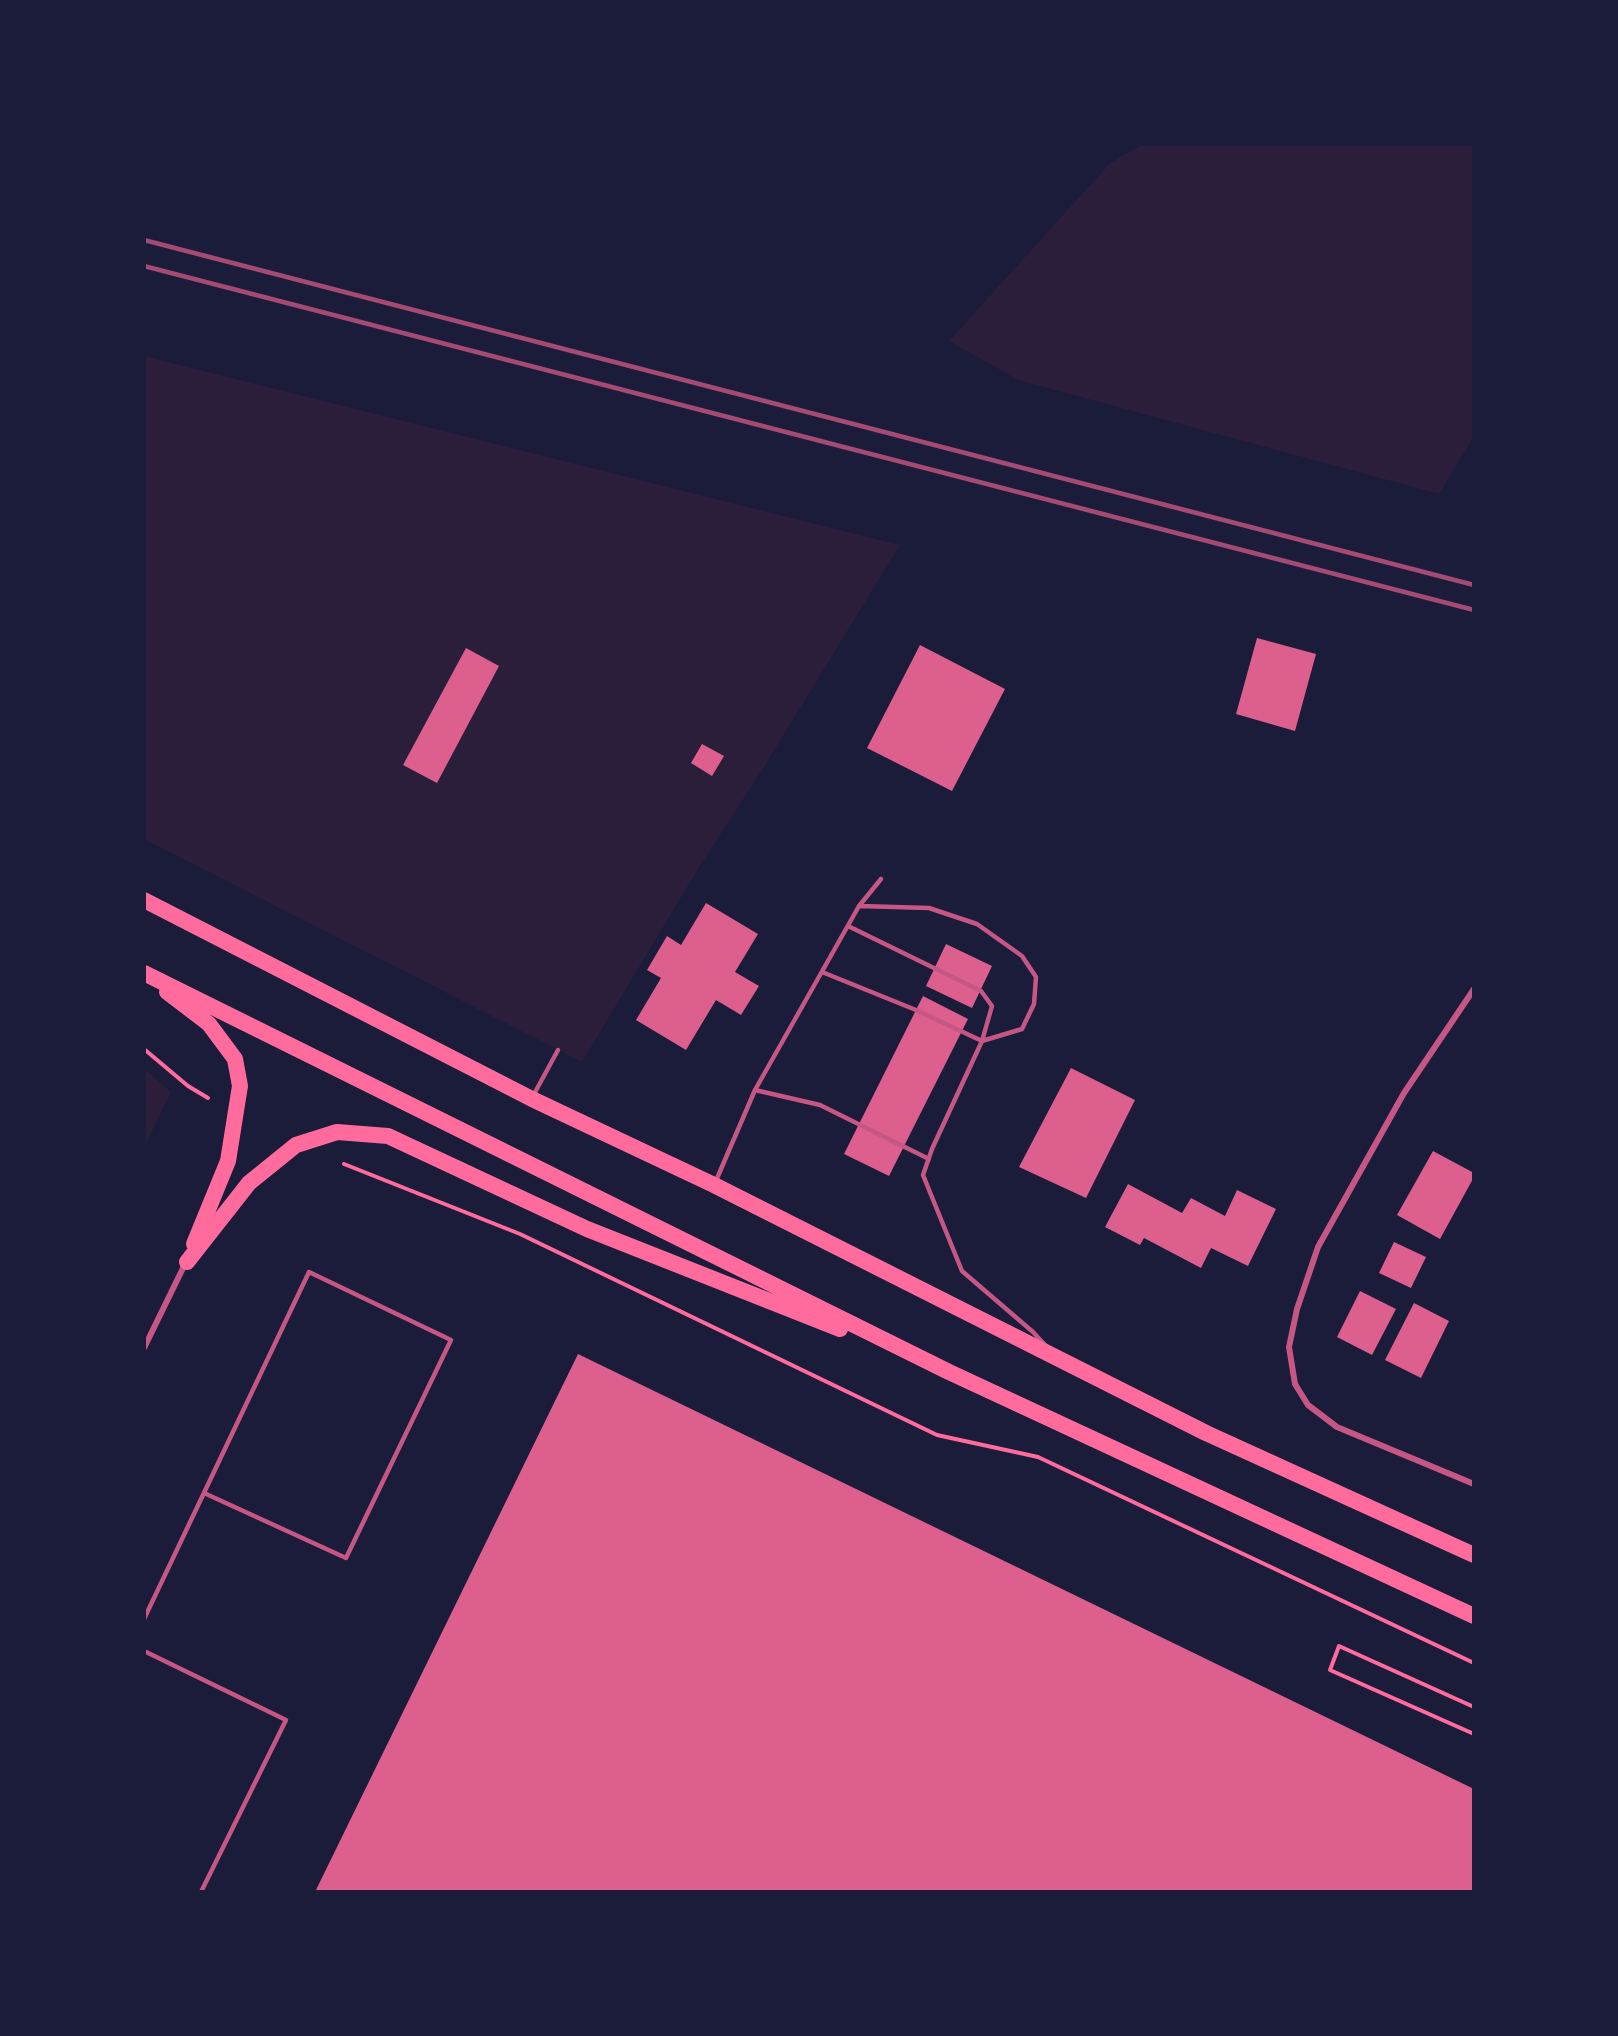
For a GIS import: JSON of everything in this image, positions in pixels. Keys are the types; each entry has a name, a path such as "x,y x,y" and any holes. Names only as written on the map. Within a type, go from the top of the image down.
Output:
{"highway":[{"path":"144,900 531,1099 714,1185 1206,1432 1474,1555"},
{"path":"144,973 209,1024 235,1059 240,1086 228,1161 187,1262"},
{"path":"144,973 949,1372 1474,1616"},
{"path":"187,1262 249,1183 296,1145 337,1132 388,1136 587,1229 949,1372"}],"street":[{"path":"1474,989 1404,1093 1318,1247 1297,1309 1289,1347 1294,1384 1308,1405 1337,1426 1474,1484"},
{"path":"144,1348 187,1262"}],"lane":[{"path":"714,1185 755,1090 848,926 881,879"},
{"path":"822,972 916,1010 982,1041 1022,1029 1035,1004 1036,977 1022,956 977,924 929,908 860,906"},
{"path":"848,926 981,991 992,1006 982,1041 923,1175 962,1271 1033,1332 1057,1358"},
{"path":"531,1099 558,1050"},
{"path":"755,1090 820,1105 929,1159"},
{"path":"144,1619 309,1272 451,1340 346,1558 204,1493"},
{"path":"144,1651 286,1720 201,1892"}],"path":[{"path":"144,1049 188,1086 235,1114"},
{"path":"296,1145 520,1234 937,1435 1038,1457 1474,1663"},
{"path":"1474,1707 1339,1646 1330,1670 1474,1734"}],"shaded area":[{"path":"1143,144 1474,144 1474,436 1439,494 1018,380 949,341 1110,163"},
{"path":"144,356 900,545 764,767 698,869 582,1062 144,839"},
{"path":"144,1068 171,1092 144,1148"}],"building":[{"path":"1257,638 1316,654 1295,731 1236,714"},
{"path":"920,645 1005,689 952,791 867,748"},
{"path":"466,648 499,666 437,783 403,765"},
{"path":"702,744 724,756 712,776 691,763"},
{"path":"706,903 758,934 735,972 759,986 741,1015 716,1000 686,1050 636,1020 661,978 647,970 667,936 681,945"},
{"path":"946,944 992,966 972,1008 926,986"},
{"path":"923,996 968,1019 889,1176 844,1154"},
{"path":"1071,1068 1135,1100 1086,1198 1019,1167"},
{"path":"1433,1151 1474,1173 1474,1177 1440,1239 1397,1215"},
{"path":"1128,1184 1182,1213 1191,1198 1225,1216 1237,1190 1276,1209 1248,1266 1211,1248 1201,1268 1144,1238 1140,1245 1105,1227"},
{"path":"1394,1242 1426,1257 1411,1288 1379,1273"},
{"path":"1360,1291 1396,1309 1372,1355 1337,1337"},
{"path":"1414,1303 1449,1321 1421,1378 1385,1360"},
{"path":"578,1354 1474,1789 1474,1892 315,1892"}],"railway":[{"path":"144,240 1474,585"},
{"path":"144,266 1474,610"}]}
